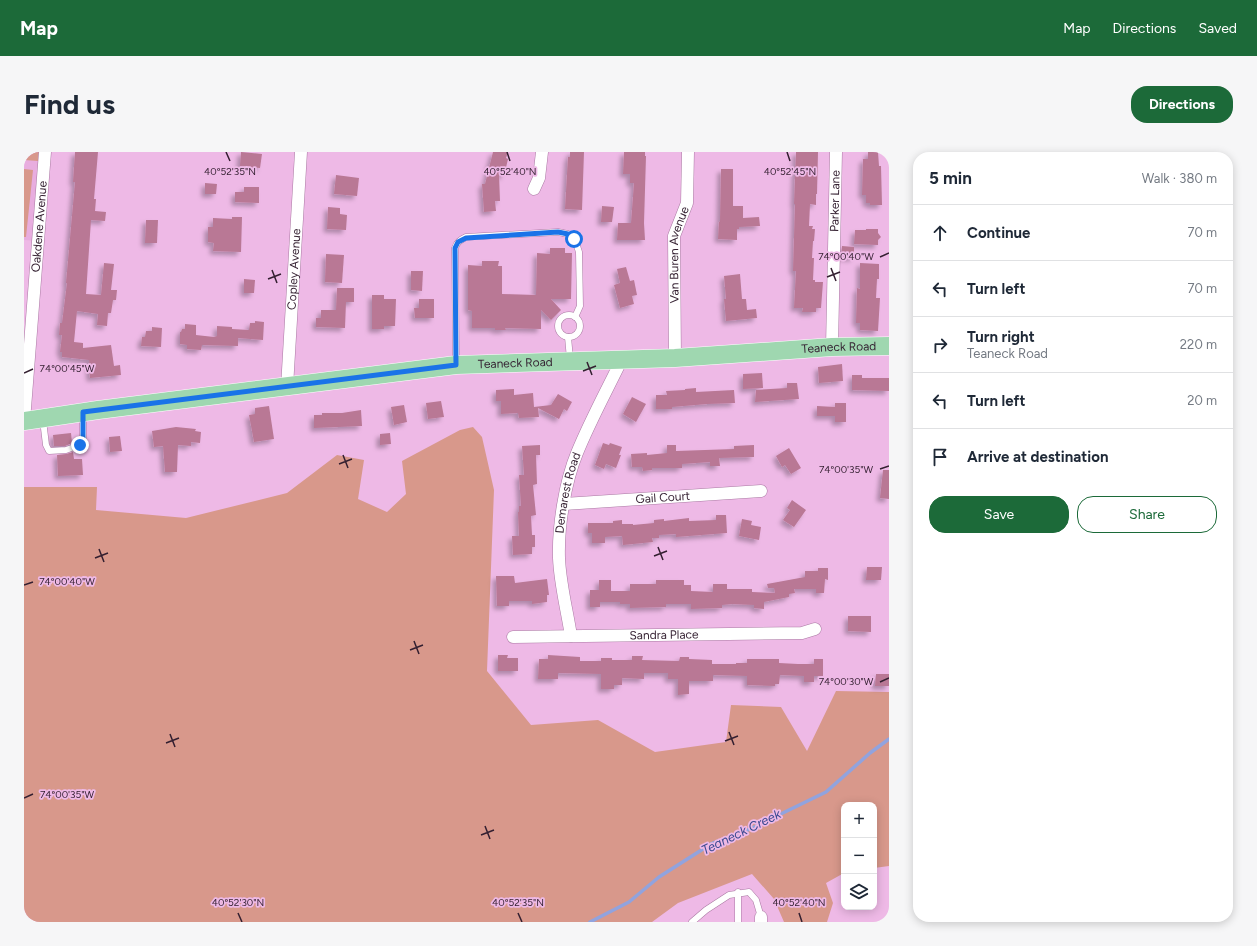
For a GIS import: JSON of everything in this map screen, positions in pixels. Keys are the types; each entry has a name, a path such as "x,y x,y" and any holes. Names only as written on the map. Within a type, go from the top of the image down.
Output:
{"main road":[{"name":"Teaneck Road","path":"24,421 83,412 456,365 570,360 675,358 832,347 889,346"}],"street":[{"name":"Oakdene Avenue","path":"24,421 45,152"},
{"name":"Copley Avenue","path":"287,387 301,152"},
{"path":"534,189 539,178 542,152"},
{"name":"Van Buren Avenue","path":"675,358 674,236 687,203 688,152"},
{"name":"Parker Lane","path":"832,347 836,152"},
{"name":"Demarest Road","path":"571,636 559,558 560,528 564,504 570,474 577,453 622,359"},
{"name":"Gail Court","path":"564,504 761,490"},
{"name":"Sandra Place","path":"514,637 802,633 815,629"}],"lane":[{"path":"456,365 455,248 458,242 464,238 558,232 569,235 576,242 579,252 580,306 575,317"},
{"path":"569,315 575,317 579,323 579,330 575,335 568,337 564,336 559,331 558,324 560,320 569,315"},
{"path":"568,337 570,360"},
{"path":"43,418 46,445 49,451 66,450 80,445 83,438 83,412"},
{"path":"692,922 706,910 729,895 738,892 749,892 756,900 761,920"},
{"path":"738,892 738,922"}],"shaded area":[{"path":"24,152 45,152 38,241 24,240"},
{"path":"24,152 39,152 38,161 24,160"},
{"path":"24,169 33,170 26,237 24,237"},
{"path":"473,427 482,437 494,490 487,671 531,725 598,720 655,752 726,742 731,705 781,707 807,751 836,691 889,692 889,866 877,868 877,802 841,802 841,875 826,883 833,903 827,922 784,922 774,899 752,874 678,903 652,922 24,922 24,487 97,487 96,510 186,518 287,493 337,455 364,460 358,499 387,512 406,494 402,461 460,430"}],"building":[{"path":"75,152 98,152 94,199 96,199 95,211 106,212 105,221 91,220 86,294 101,295 104,263 114,264 111,290 117,290 116,300 113,300 111,313 108,313 107,326 97,325 98,314 77,311 74,342 83,343 83,348 111,345 114,366 120,365 121,375 90,378 89,360 62,357 62,352 60,352 62,335 59,335 67,283 75,182 73,182"},
{"path":"241,152 262,154 260,168 240,166"},
{"path":"493,152 508,152 506,158 508,159 504,176 499,175 500,201 495,201 496,211 484,212 482,184 485,184"},
{"path":"570,152 584,152 582,210 565,209 568,157 570,157"},
{"path":"624,152 645,152 646,156 644,223 645,240 617,240 618,223 631,223 634,183 630,183 630,174 623,174"},
{"path":"796,152 818,152 816,205 810,204 809,226 813,226 812,229 815,229 812,258 814,258 813,280 815,280 815,282 823,282 821,308 816,308 816,312 802,312 803,308 794,308 796,271 793,271"},
{"path":"868,152 878,152 879,166 881,166 882,205 870,205 870,203 866,203 866,195 862,195 863,159 868,159"},
{"path":"721,169 733,169 733,206 743,206 743,218 759,217 760,226 739,227 739,229 737,229 737,240 718,239 719,221 720,222"},
{"path":"336,175 359,178 357,196 334,194"},
{"path":"205,183 217,184 216,194 205,194"},
{"path":"244,187 259,187 259,203 235,202 235,192 244,192"},
{"path":"602,206 614,207 612,222 601,222"},
{"path":"328,207 340,208 340,214 347,215 346,230 327,229"},
{"path":"232,217 242,217 241,252 213,251 214,243 208,242 208,227 213,227 213,218 232,219"},
{"path":"146,220 158,220 157,243 145,243"},
{"path":"878,229 878,233 881,237 878,240 878,245 854,244 855,230"},
{"path":"842,246 854,247 854,258 841,257"},
{"path":"550,248 565,248 565,253 572,253 571,299 551,299 561,310 551,320 541,310 541,329 505,328 506,330 495,330 495,328 472,328 472,311 468,310 468,265 482,266 482,261 499,261 498,266 502,266 502,294 536,295 537,253 550,254"},
{"path":"326,254 344,255 342,283 325,282"},
{"path":"860,263 879,264 879,279 877,279 876,298 880,298 878,331 860,330 860,323 856,323 857,288 860,289"},
{"path":"626,267 630,281 634,280 637,295 632,296 634,304 620,308 614,285 620,283 617,269"},
{"path":"411,271 423,271 422,291 411,290"},
{"path":"740,274 742,299 746,299 747,310 756,309 757,318 726,321 724,276"},
{"path":"244,279 255,280 254,293 244,293"},
{"path":"337,288 354,288 354,302 346,302 345,328 316,327 316,318 321,318 321,310 336,310"},
{"path":"372,295 384,295 384,299 396,299 395,326 384,326 384,329 372,329"},
{"path":"419,299 434,299 434,318 415,318 414,308 419,308"},
{"path":"255,321 264,322 263,340 238,338 238,346 202,345 201,350 187,349 187,345 180,344 180,332 182,329 185,329 185,324 196,325 196,335 214,337 217,336 217,326 249,330 250,323 255,323"},
{"path":"152,327 162,328 161,347 141,346 142,337 145,337 146,331 152,331"},
{"path":"842,364 843,381 819,383 818,367"},
{"path":"762,373 763,388 743,389 743,374"},
{"path":"852,375 862,375 862,378 889,378 889,391 852,390"},
{"path":"787,383 797,383 799,399 755,402 756,390 787,388"},
{"path":"696,388 696,392 734,390 735,403 672,407 672,409 656,409 656,395 667,395 666,391"},
{"path":"514,389 514,395 533,393 534,407 551,405 558,394 572,402 567,411 564,409 559,419 538,408 539,417 519,418 518,413 501,414 501,401 496,401 496,390"},
{"path":"632,397 646,404 636,422 623,414"},
{"path":"441,401 444,417 428,419 426,403"},
{"path":"835,403 846,403 846,422 835,422 835,416 817,416 817,406 835,407"},
{"path":"404,405 407,422 394,425 391,407"},
{"path":"269,406 274,439 254,442 249,415 255,414 255,408"},
{"path":"361,410 362,426 314,428 314,415"},
{"path":"176,427 196,429 195,431 201,432 200,443 191,442 191,446 178,445 177,472 165,472 163,446 154,447 152,431"},
{"path":"71,433 72,443 65,446 54,446 53,435"},
{"path":"390,433 391,444 380,445 380,434"},
{"path":"120,436 122,451 110,452 109,437"},
{"path":"603,443 609,445 610,443 622,447 619,455 621,455 616,468 606,464 604,469 595,465"},
{"path":"540,445 540,455 536,455 537,484 533,485 536,515 531,516 532,535 535,535 535,547 532,547 532,554 513,555 512,536 519,536 518,512 519,506 521,506 519,475 524,475 522,446"},
{"path":"667,445 676,445 676,451 734,449 734,446 754,445 754,457 719,458 720,466 710,466 710,462 682,464 682,468 652,468 652,470 643,471 642,467 632,467 631,454 647,453 647,455 667,453"},
{"path":"789,448 801,468 791,474 785,465 782,467 776,456"},
{"path":"73,452 74,459 82,459 83,475 58,476 57,455"},
{"path":"883,470 889,470 889,499 880,498"},
{"path":"792,500 806,510 794,527 783,520 790,510 787,508"},
{"path":"716,515 726,515 727,533 676,537 676,534 659,535 659,538 652,538 653,542 623,545 622,536 605,537 605,543 592,543 592,533 588,533 588,523 613,523 613,521 622,520 622,524 633,525 654,523 654,520 664,519 664,521 689,518 689,521 716,520"},
{"path":"742,519 752,521 751,525 761,527 759,540 739,536"},
{"path":"867,567 882,567 881,580 866,580"},
{"path":"818,568 828,568 828,580 825,579 824,593 816,593 816,589 794,589 795,593 789,594 789,597 764,602 764,609 754,608 754,605 732,604 722,605 722,608 691,609 691,604 666,604 666,607 630,608 630,604 620,604 620,602 600,602 600,607 590,607 590,590 599,590 599,580 611,580 611,591 630,591 630,584 656,584 656,580 684,580 684,585 691,585 691,591 713,592 713,584 727,584 727,589 752,589 752,592 775,593 774,588 768,588 767,584 805,577 805,571 818,571"},
{"path":"496,576 514,576 515,583 547,579 549,595 547,595 547,602 532,604 532,601 509,601 509,606 497,606"},
{"path":"848,616 871,616 871,632 848,631"},
{"path":"498,655 508,655 507,658 518,658 518,671 498,671"},
{"path":"548,655 580,657 580,661 601,661 601,658 612,658 612,660 632,660 632,656 643,656 642,660 679,661 680,657 689,657 689,659 712,660 712,664 747,663 747,659 779,659 779,663 814,664 814,659 823,659 823,676 814,676 814,682 804,682 804,676 780,675 779,684 775,684 775,686 747,685 747,676 713,675 713,681 689,681 689,694 678,695 678,679 668,679 668,673 644,673 644,679 622,678 622,685 614,685 614,689 601,689 601,674 558,673 558,679 538,679 539,659 548,659"},
{"path":"876,674 889,674 889,686 875,686"}],"waterway":[{"name":"Teaneck Creek","path":"590,922 629,902 659,877 711,844 750,829 826,792 870,753 889,739"}],"route":[{"path":"80,445 83,438 83,412 456,365 455,248 458,242 466,238 558,232 568,234 574,239"}]}
